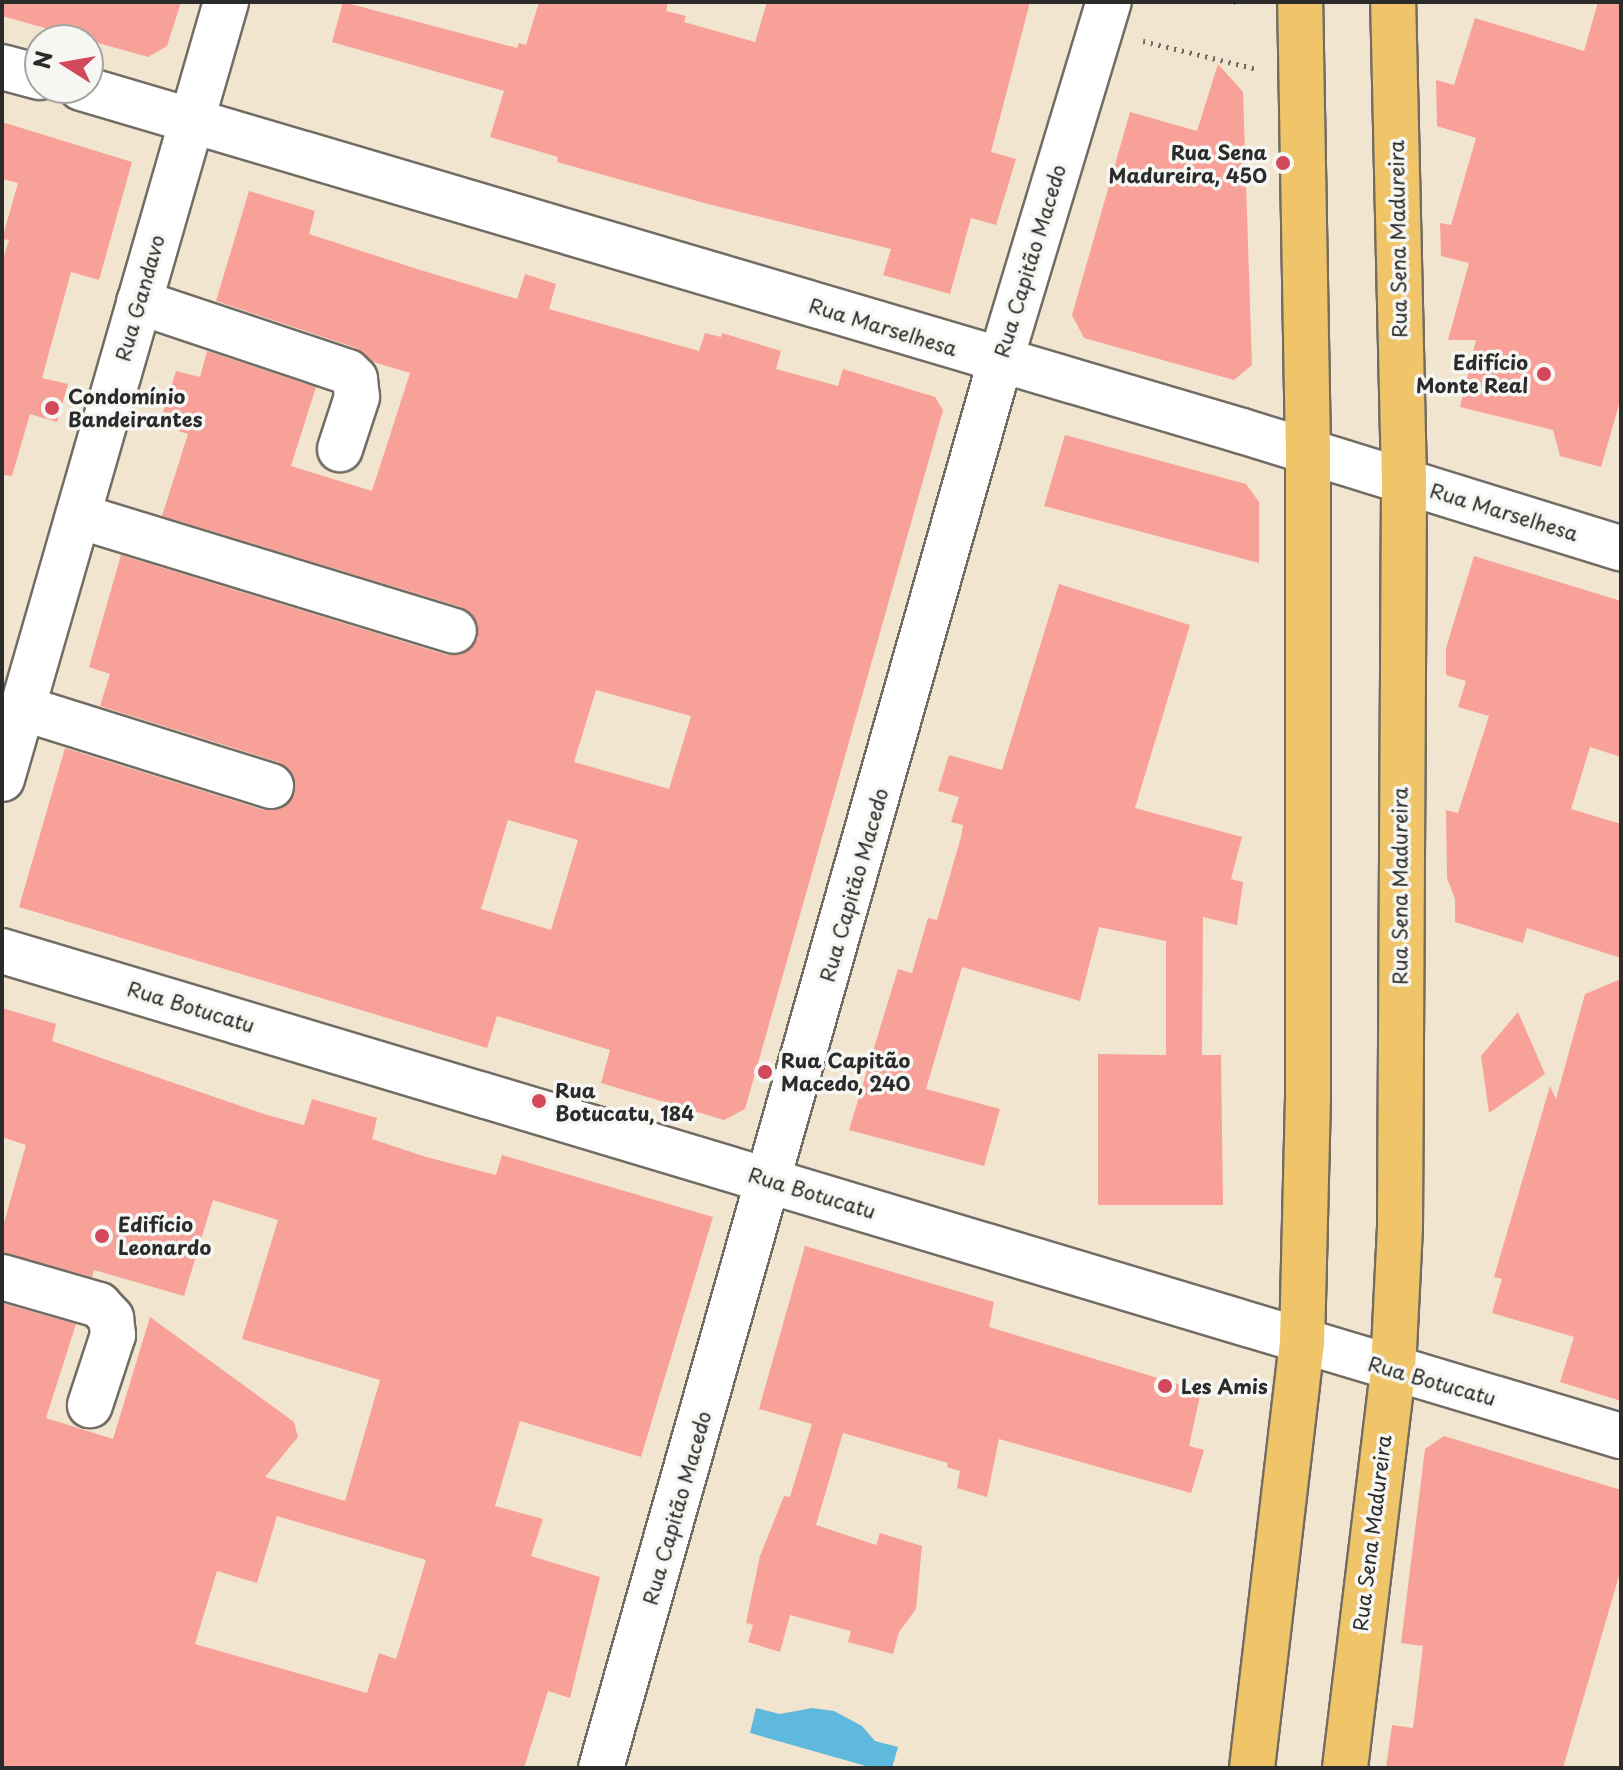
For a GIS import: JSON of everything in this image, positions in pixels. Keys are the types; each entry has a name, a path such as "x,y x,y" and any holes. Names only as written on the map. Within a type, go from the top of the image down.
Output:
{"main road":[{"path":"1252,1768 1302,1343 1308,1098 1308,451 1300,2"},
{"name":"Rua Sena Madureira","path":"1345,1768 1393,1370 1400,1227 1404,480 1393,2"}],"street":[{"name":"Rua Gandavo","path":"2,779 226,2"},
{"name":"Rua Capitão Macedo","path":"601,1768 771,1180 1000,362 1109,2"},
{"path":"2,67 24,73"},
{"name":"Rua Marselhesa","path":"104,94 1308,451 1621,548"},
{"path":"139,302 348,372 355,379 357,397 340,449"},
{"path":"78,516 454,631"},
{"path":"22,708 271,786"},
{"name":"Rua Botucatu","path":"2,951 771,1180 1302,1343 1621,1436"},
{"path":"2,1277 99,1305 111,1318 113,1335 90,1405"}],"path":[{"path":"1138,40 1261,70"}],"water":[{"path":"756,1708 780,1714 812,1708 834,1711 862,1726 875,1741 898,1747 892,1768 873,1768 750,1733"}],"building":[{"path":"2,2 181,2 167,46 148,57 104,45 104,24 30,24 2,16"},
{"path":"343,2 517,48 519,43 526,45 539,2 668,2 666,11 686,16 684,22 755,42 767,2 1030,2 991,152 1016,159 996,225 971,218 950,294 883,275 891,249 708,204 557,162 558,157 490,137 504,91 332,42"},
{"path":"1598,2 1621,2 1621,398 1601,467 1560,456 1553,430 1460,407 1476,340 1448,340 1469,263 1441,256 1440,223 1451,225 1476,138 1437,126 1436,80 1454,85 1475,18 1584,51"},
{"path":"1218,64 1243,92 1252,365 1234,380 1084,338 1072,315 1130,112 1197,131"},
{"path":"2,122 132,162 99,280 71,272 42,378 68,384 57,422 30,414 12,476 2,475 2,262 9,240 2,239 18,183 2,179"},
{"path":"249,191 315,211 309,234 417,269 517,299 525,274 556,284 549,309 699,351 705,333 721,337 722,333 781,351 776,369 838,386 843,369 935,397 943,410 745,1109 724,1120 601,1083 610,1050 497,1016 487,1048 19,907 65,748 264,810 287,805 295,793 290,770 278,762 100,706 110,674 89,667 121,555 447,655 460,655 478,639 478,625 461,607 162,516 188,434 159,425 176,371 200,377 207,351 316,387 291,466 372,491 410,373 373,362 356,348 216,301","holes":["596,690 691,716 669,789 574,762","508,820 578,840 551,930 481,909"]},
{"path":"1065,435 1246,484 1259,502 1259,563 1044,506"},
{"path":"1474,556 1621,601 1621,757 1590,747 1571,809 1621,824 1621,958 1527,928 1523,943 1455,922 1455,899 1447,878 1446,810 1458,813 1489,716 1458,707 1466,681 1446,675 1446,648"},
{"path":"1059,584 1190,625 1135,808 1242,837 1231,879 1243,882 1237,925 1203,917 1202,1055 1221,1055 1223,1205 1098,1205 1098,1054 1166,1055 1166,941 1099,927 1080,1001 962,967 926,1089 1000,1109 984,1166 849,1130 898,969 912,973 928,918 937,920 961,837 963,825 951,822 959,797 938,791 949,755 1002,770"},
{"path":"1621,979 1621,1401 1560,1382 1574,1337 1492,1313 1502,1279 1494,1277 1550,1086 1556,1099 1585,994"},
{"path":"2,1008 56,1024 52,1041 267,1115 304,1125 312,1099 377,1118 372,1139 426,1157 496,1175 502,1155 713,1217 641,1457 520,1421 495,1506 543,1519 531,1556 600,1577 570,1698 548,1691 524,1768 2,1768 2,1303 76,1324 46,1418 113,1439 150,1317 294,1422 298,1437 265,1477 345,1501 380,1380 242,1339 278,1220 213,1200 184,1296 94,1270 92,1277 2,1253 2,1230 26,1145 2,1137","holes":["277,1516 426,1560 396,1659 379,1653 367,1693 195,1644 217,1571 257,1583"]},
{"path":"1518,1012 1545,1074 1489,1113 1481,1056"},
{"path":"805,1246 994,1302 989,1327 1201,1391 1189,1446 1204,1450 1191,1493 999,1439 987,1497 957,1488 960,1471 947,1467 948,1463 843,1433 816,1525 876,1545 880,1533 922,1546 916,1609 899,1632 893,1654 848,1642 851,1631 790,1615 780,1652 748,1642 753,1625 746,1623 760,1556 784,1496 790,1497 812,1424 759,1409"},
{"path":"1444,1436 1621,1490 1621,1569 1563,1768 1386,1768 1392,1725 1413,1728 1423,1646 1401,1643 1425,1449"}],"place":[{"name":"Rua Sena Madureira, 450","path":"1283,163"},
{"name":"Edifício Monte Real","path":"1544,374"},
{"name":"Condomínio Bandeirantes","path":"52,408"},
{"name":"Rua Capitão Macedo, 240","path":"765,1072"},
{"name":"Rua Botucatu, 184","path":"539,1101"},
{"name":"Edifício Leonardo","path":"102,1236"},
{"name":"Les Amis","path":"1165,1386"}]}
